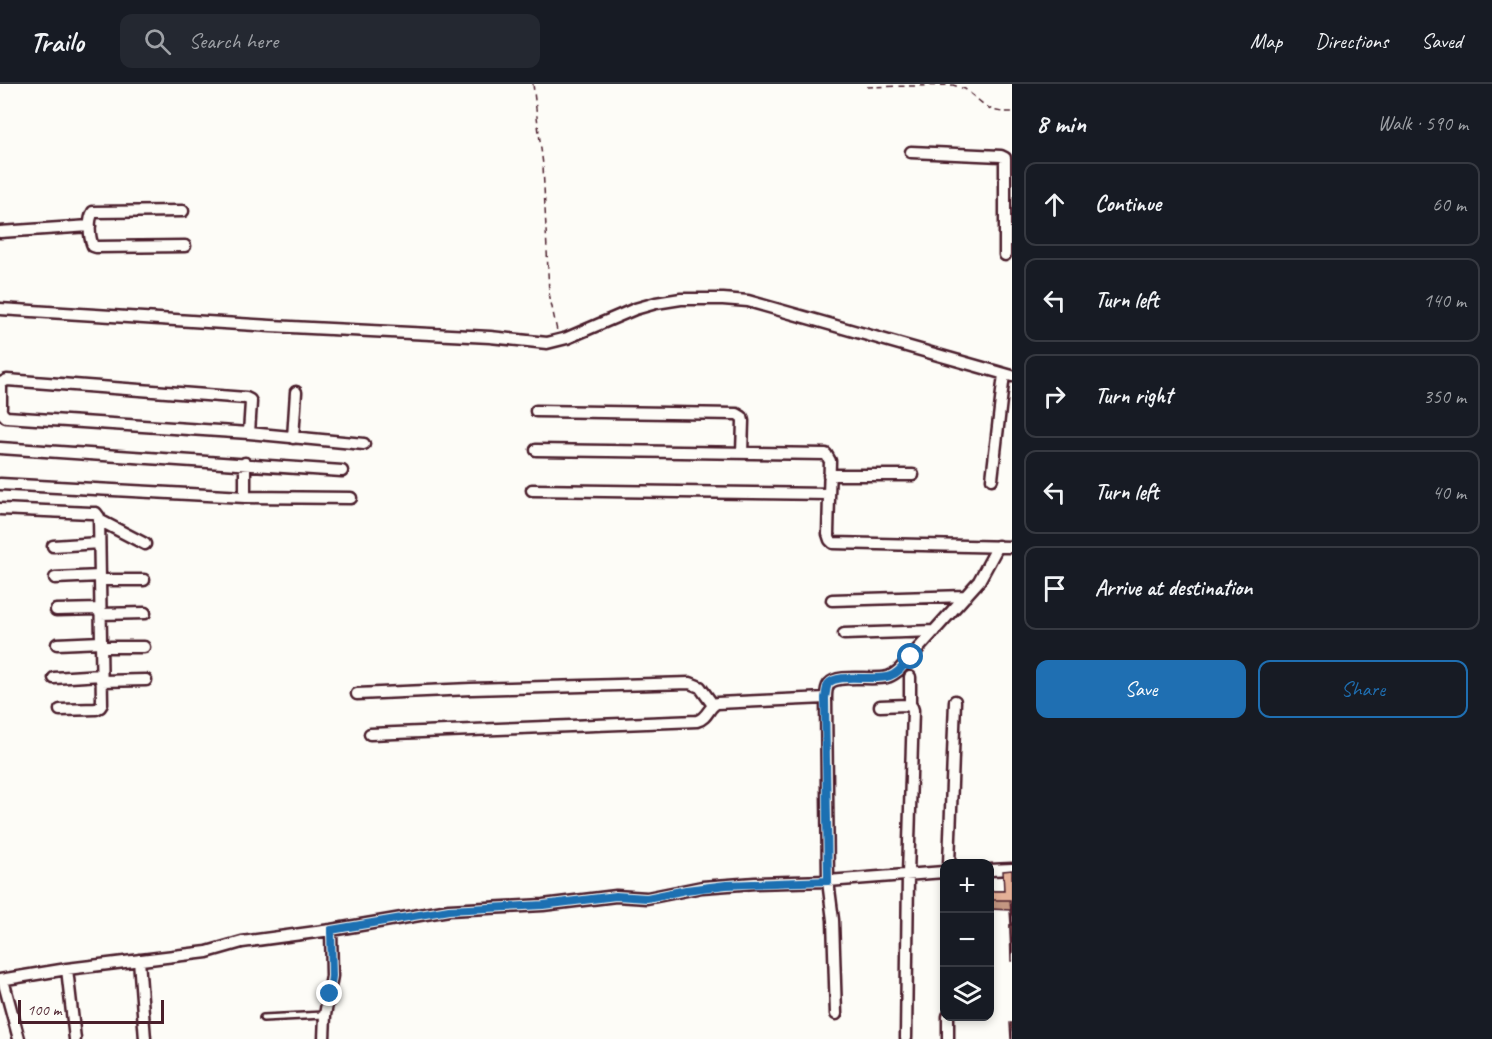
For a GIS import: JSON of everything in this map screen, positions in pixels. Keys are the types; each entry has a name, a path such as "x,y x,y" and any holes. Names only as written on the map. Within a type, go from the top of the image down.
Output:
{"street":[{"path":"911,152 1005,158 1009,189 1005,255"},
{"path":"183,211 96,211 92,214 90,226 91,239 93,246 96,247 184,246"},
{"path":"0,232 90,226"},
{"path":"0,309 271,327 478,336 548,343 559,341 635,309 656,303 681,299 748,301 1008,375 992,479"},
{"path":"249,434 251,402 246,398 7,380 1,383 0,407 2,414 6,417 364,444"},
{"path":"293,438 296,392"},
{"path":"536,411 737,414 743,421 742,453"},
{"path":"0,448 342,471"},
{"path":"536,450 826,454 830,461 828,534 834,543 1012,547"},
{"path":"244,497 245,463"},
{"path":"829,475 913,475"},
{"path":"0,484 244,497 351,498"},
{"path":"532,489 829,494"},
{"path":"0,509 91,513 97,515 99,520 102,704 96,709 60,710"},
{"path":"99,520 145,544"},
{"path":"52,546 99,543"},
{"path":"836,1014 833,920 828,881 825,698 827,686 834,680 840,679 884,678 893,675 966,597 984,574 998,546"},
{"path":"55,578 144,580"},
{"path":"832,600 966,597"},
{"path":"56,610 145,613"},
{"path":"844,634 935,631"},
{"path":"57,644 144,646"},
{"path":"906,1038 913,710 910,706 910,677"},
{"path":"54,678 146,680"},
{"path":"357,694 690,683 700,687 713,705"},
{"path":"370,734 698,721 705,717 717,703 825,698"},
{"path":"949,859 955,701"},
{"path":"880,706 910,706"},
{"path":"994,870 1012,869"},
{"path":"19,1039 2,980 68,969 207,952 242,942 449,910 543,905 616,896 647,898 726,885 828,881 940,872"},
{"path":"324,1039 325,1015 332,976 331,930"},
{"path":"139,960 145,1039"},
{"path":"68,969 75,1039"},
{"path":"948,1021 948,1039"}],"lane":[{"path":"263,1018 325,1015"}],"path":[{"path":"533,84 543,165 549,293 559,341"},
{"path":"867,87 953,85 965,89 992,110 1012,112"}],"building":[{"path":"1012,870 1012,925 1010,900 994,900 994,891 1004,891 1003,871"},
{"path":"1010,925 1012,925 1012,951 1011,951"},
{"path":"1010,1023 1012,1023 1012,1039 1011,1039"}],"route":[{"path":"330,994 331,930 449,910 543,905 616,896 647,898 702,887 726,885 828,881 825,698 827,686 834,680 840,679 888,677 899,670 911,657"}]}
